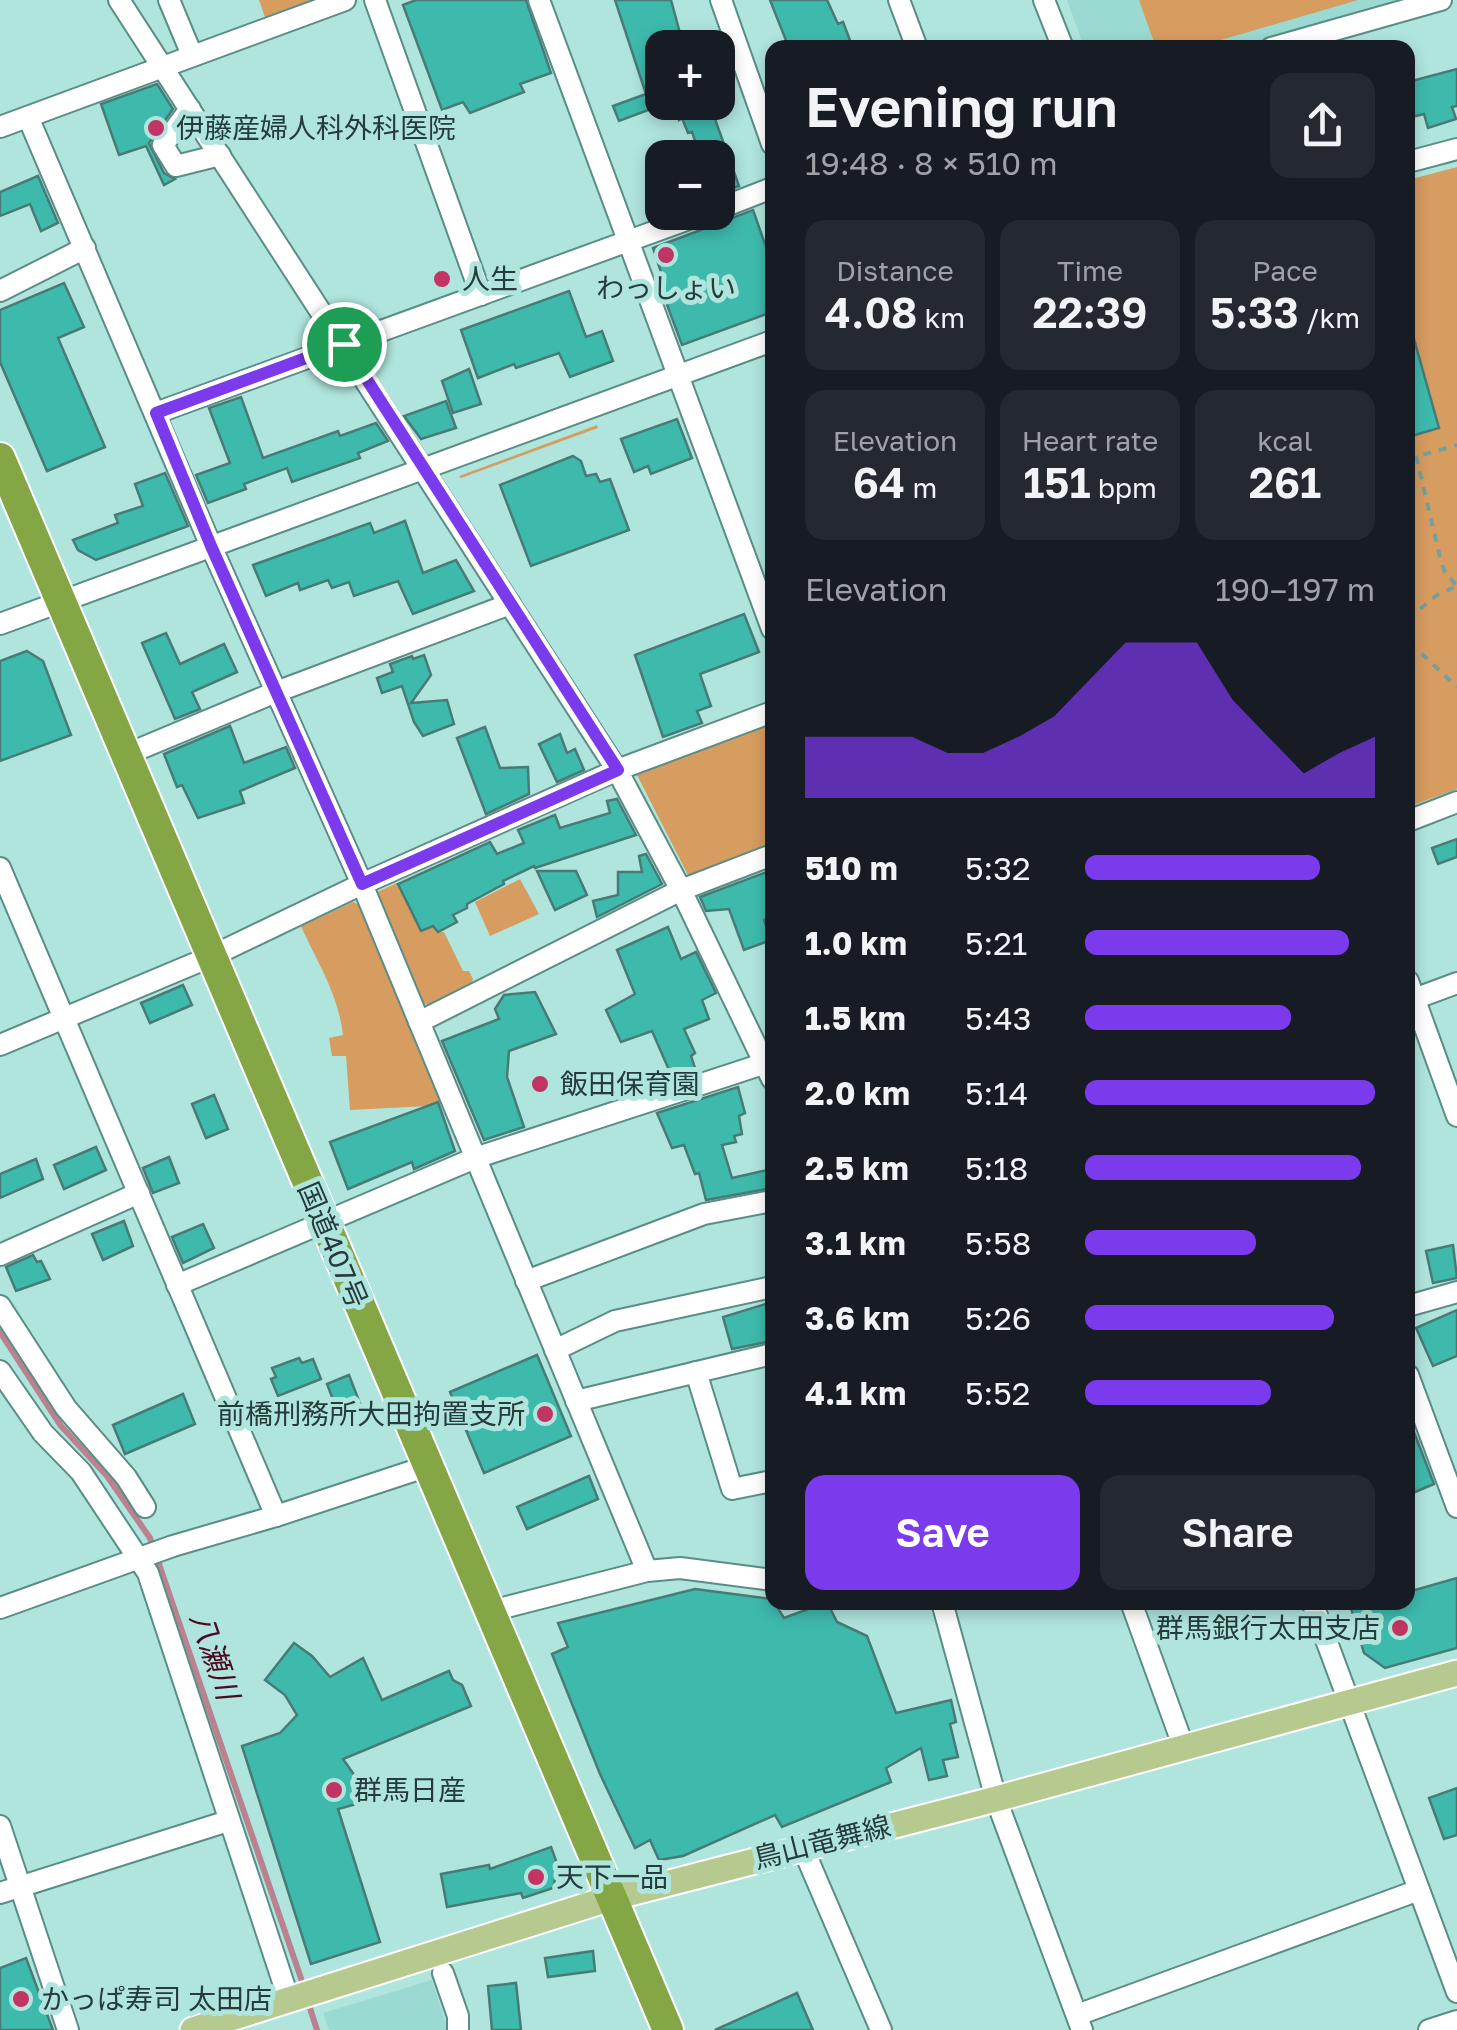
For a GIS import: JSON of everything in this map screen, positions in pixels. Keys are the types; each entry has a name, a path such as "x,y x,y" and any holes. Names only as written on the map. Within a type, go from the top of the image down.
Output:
{"highway":[{"name":"国道407号","path":"0,458 668,2030"}],"main road":[{"name":"鳥山竜舞線","path":"193,2030 612,1898 996,1799 1457,1672"}],"street":[{"path":"118,0 618,770 765,1056"},
{"path":"170,0 192,55"},
{"path":"0,127 345,0"},
{"path":"374,0 481,295"},
{"path":"540,0 765,610"},
{"path":"721,0 765,124"},
{"path":"899,0 913,40"},
{"path":"1044,0 1059,40"},
{"path":"1299,40 1441,0"},
{"path":"190,109 163,145 176,166 220,155"},
{"path":"28,116 211,546 362,884 647,1572"},
{"path":"1415,160 1457,149"},
{"path":"735,202 765,191"},
{"path":"156,413 660,230"},
{"path":"0,292 85,248"},
{"path":"0,624 765,344"},
{"path":"125,755 276,692 510,604"},
{"path":"0,1045 210,957 362,884 618,770 765,715"},
{"path":"1415,818 1457,802"},
{"path":"419,1022 681,890 765,857"},
{"path":"0,868 276,1516"},
{"path":"1415,989 1457,983"},
{"path":"1415,1001 1457,1116"},
{"path":"177,1285 475,1158 765,1070"},
{"path":"0,1255 139,1193"},
{"path":"526,1282 704,1214 765,1202"},
{"path":"555,1350 616,1320 765,1288"},
{"path":"1415,1304 1457,1292"},
{"path":"0,1306 66,1408 126,1477 146,1507"},
{"path":"576,1400 765,1356"},
{"path":"0,1371 43,1433 81,1472 148,1572 228,1821 299,1997"},
{"path":"696,1372 732,1489 765,1482"},
{"path":"1415,1394 1457,1507"},
{"path":"0,1608 138,1558 428,1466"},
{"path":"491,1611 647,1572 680,1568 765,1579"},
{"path":"944,1610 996,1799 1080,2022 1419,1890"},
{"path":"1133,1610 1184,1748"},
{"path":"1315,1610 1457,1992"},
{"path":"10,1890 228,1821"},
{"path":"0,1826 10,1890 68,2030"},
{"path":"802,1846 881,2030"},
{"path":"1436,1936 1457,1928"},
{"path":"443,1974 458,2016 458,2030"},
{"path":"1429,2030 1457,2021"}],"path":[{"path":"1415,610 1457,586 1441,561 1416,456 1457,444"},
{"path":"1415,649 1457,687"}],"shaded area":[{"path":"259,0 311,0 265,17"},
{"path":"1067,0 1416,0 1264,40 1081,40"},
{"path":"1139,0 1358,0 1221,40 1153,40"},
{"path":"1457,167 1457,789 1415,804 1415,178"},
{"path":"597,425 598,428 459,476"},
{"path":"765,725 765,850 690,879 637,775"},
{"path":"520,879 539,914 490,936 475,902"},
{"path":"397,883 421,931 433,926 444,932 463,971 469,971 473,979 470,987 432,1006 422,1003 376,899 375,893"},
{"path":"353,902 361,905 442,1101 428,1106 350,1110 346,1056 332,1056 329,1038 343,1035 337,1006 301,926"},
{"path":"432,1980 448,2030 329,2030 323,2013"}],"building":[{"path":"416,0 526,0 551,73 520,84 524,92 470,113 463,102 442,110 403,5"},
{"path":"615,0 671,0 679,30 645,30 645,91"},
{"path":"770,0 827,0 850,40 786,40"},
{"path":"1457,69 1457,106 1452,107 1456,119 1428,128 1424,114 1415,116 1415,80"},
{"path":"157,84 173,109 149,143 164,173 175,179 164,185 146,146 119,155 101,104"},
{"path":"645,94 645,111 619,121 613,106"},
{"path":"683,120 715,120 722,140 695,140 692,132 688,133"},
{"path":"38,176 58,223 41,231 30,204 0,216 0,192"},
{"path":"753,210 765,244 765,315 682,345 660,286 665,284 653,248 700,230 735,230 735,217"},
{"path":"64,283 84,327 58,338 105,447 47,471 0,362 0,310"},
{"path":"569,291 586,337 602,331 613,361 570,377 559,353 478,378 461,330"},
{"path":"1415,343 1439,428 1415,435"},
{"path":"469,369 481,404 453,413 442,381"},
{"path":"241,397 263,458 338,431 340,436 376,423 388,441 358,453 360,458 292,482 287,468 208,503 196,475 230,463 209,408"},
{"path":"446,401 456,428 421,439 404,416"},
{"path":"677,419 692,458 651,474 648,466 634,472 621,439"},
{"path":"573,456 581,461 586,476 596,474 600,482 610,479 629,530 531,566 500,485"},
{"path":"165,473 188,526 96,560 78,550 73,540 118,523 115,515 143,506 135,484"},
{"path":"405,521 423,573 456,560 474,591 413,614 398,581 354,596 349,582 332,588 328,580 300,590 298,583 266,596 253,565 370,523 374,533"},
{"path":"744,614 759,652 700,674 711,706 697,711 702,723 663,737 635,655"},
{"path":"166,633 180,664 224,644 237,672 192,692 200,709 175,719 142,643"},
{"path":"27,651 43,661 71,735 0,761 0,661"},
{"path":"424,655 431,675 411,703 447,700 454,724 423,736 402,686 382,693 377,678 393,672 390,664"},
{"path":"230,726 244,763 286,747 295,768 240,791 244,803 198,818 182,785 177,787 164,754"},
{"path":"485,727 500,768 528,767 529,794 486,814 457,738"},
{"path":"560,734 567,753 575,749 584,770 557,782 539,744"},
{"path":"617,799 636,835 534,866 467,904 467,908 453,915 457,922 438,932 433,926 421,931 398,884 490,842 497,854 524,843 518,830 555,815 560,828 610,813 607,801"},
{"path":"1457,839 1457,857 1438,864 1432,848"},
{"path":"646,854 662,884 597,917 593,901 618,895 618,872 642,872 639,856"},
{"path":"537,871 576,871 587,895 555,910"},
{"path":"765,873 765,942 744,950 729,909 706,911 700,897"},
{"path":"668,927 681,959 696,952 716,993 702,1000 709,1019 684,1029 695,1053 691,1056 695,1068 673,1079 652,1031 621,1042 606,1010 635,994 617,950"},
{"path":"183,985 192,1005 150,1023 141,1003"},
{"path":"535,992 556,1034 509,1051 507,1077 524,1127 484,1140 442,1041 499,1019 495,1009 504,995"},
{"path":"738,1087 745,1113 739,1116 742,1134 734,1136 736,1142 722,1145 732,1178 765,1171 765,1189 706,1200 699,1173 695,1174 684,1145 672,1148 657,1113"},
{"path":"214,1095 228,1129 206,1138 192,1104"},
{"path":"438,1102 455,1151 414,1169 412,1162 348,1189 330,1142"},
{"path":"96,1147 106,1170 64,1189 54,1165"},
{"path":"169,1157 179,1183 153,1193 143,1168"},
{"path":"36,1159 43,1179 0,1198 0,1174"},
{"path":"124,1221 133,1246 103,1260 92,1234"},
{"path":"203,1224 214,1248 183,1263 172,1237"},
{"path":"1453,1245 1457,1278 1433,1283 1426,1251"},
{"path":"33,1255 37,1262 41,1261 50,1279 16,1291 6,1267"},
{"path":"765,1304 765,1342 732,1349 723,1317"},
{"path":"1457,1310 1457,1356 1433,1366 1416,1328"},
{"name":"前橋刑務所大田拘置支所","path":"537,1355 571,1436 484,1473 450,1392"},
{"path":"299,1358 302,1363 313,1359 321,1379 278,1396 271,1379 276,1377 272,1368"},
{"path":"349,1375 361,1406 339,1415 327,1384"},
{"path":"183,1394 195,1424 125,1454 113,1425"},
{"path":"1415,1435 1434,1484 1415,1492"},
{"path":"589,1476 598,1499 527,1529 517,1507"},
{"path":"1457,1578 1457,1648 1385,1668 1364,1653 1352,1610 1415,1610 1415,1590"},
{"path":"695,1589 765,1598 765,1610 779,1610 784,1618 806,1610 831,1610 837,1622 867,1636 896,1713 951,1700 956,1722 950,1724 958,1757 943,1760 947,1776 929,1780 921,1748 886,1768 891,1782 782,1827 775,1815 683,1856 659,1860 650,1840 635,1848 600,1774 552,1654 568,1647 558,1623"},
{"path":"294,1643 330,1677 363,1658 382,1700 449,1671 453,1680 462,1685 471,1706 343,1759 367,1793 364,1802 338,1809 380,1942 311,1964 242,1746 280,1733 297,1715 285,1695 265,1680"},
{"path":"1457,1788 1457,1835 1444,1839 1429,1798"},
{"path":"551,1847 558,1866 553,1888 523,1898 521,1893 447,1907 441,1874 489,1865 490,1869"},
{"path":"593,1951 595,1971 548,1977 545,1958"},
{"name":"かっぱ寿司 太田店","path":"26,1958 53,2030 0,2030 0,1968"},
{"path":"516,1983 521,2030 492,2030 488,1986"},
{"path":"797,1993 813,2030 715,2030"}],"waterway":[{"name":"八瀬川","path":"0,1332 61,1426 107,1476 150,1538 305,1990"},
{"name":"八瀬川","path":"308,2002 317,2030"}],"place":[{"name":"伊藤産婦人科外科医院","path":"156,128"},
{"name":"わっしょい","path":"666,255"},
{"name":"人生","path":"442,279"},
{"name":"飯田保育園","path":"540,1084"},
{"name":"前橋刑務所大田拘置支所","path":"545,1414"},
{"name":"群馬銀行太田支店","path":"1400,1628"},
{"name":"群馬日産","path":"334,1790"},
{"name":"天下一品","path":"536,1877"},
{"name":"かっぱ寿司 太田店","path":"21,1999"}],"route":[{"path":"344,344 618,770 362,884 156,413 344,344"}]}
